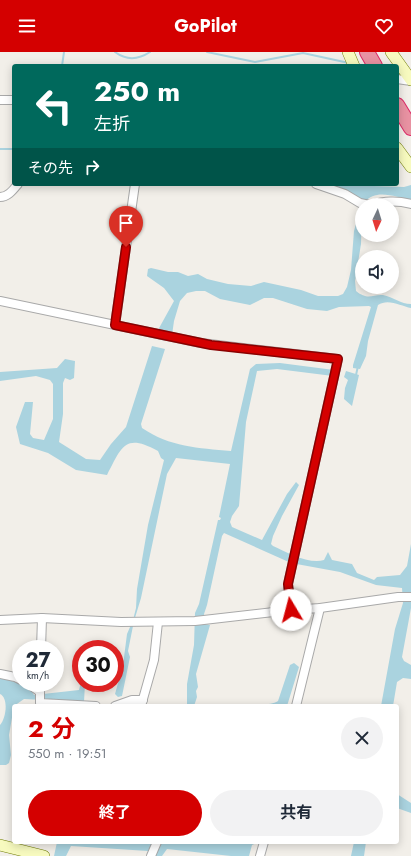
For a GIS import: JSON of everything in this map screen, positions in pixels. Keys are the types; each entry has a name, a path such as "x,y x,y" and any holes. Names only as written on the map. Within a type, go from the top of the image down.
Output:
{"highway":[{"path":"363,52 369,64"},
{"path":"367,52 373,64"},
{"path":"399,108 411,128"},
{"path":"399,116 411,135"}],"main road":[{"path":"348,52 353,64"},
{"path":"391,52 411,80"},
{"path":"399,151 411,167"},
{"path":"0,845 44,856"}],"street":[{"path":"399,80 411,80"},
{"path":"0,100 12,100"},
{"path":"0,197 11,193 16,186"},
{"path":"115,325 135,186"},
{"path":"322,186 345,194 355,200"},
{"path":"399,201 411,204"},
{"path":"0,302 201,343 338,359 288,584 291,610"},
{"path":"0,620 42,618 158,622 195,621 320,608 398,597 411,597"},
{"path":"296,704 320,608"},
{"path":"41,640 42,618"},
{"path":"121,704 132,700 142,703 154,660 158,622"},
{"path":"0,674 12,676"},
{"path":"40,692 40,703 59,704"},
{"path":"151,856 156,844"},
{"path":"260,856 263,844"}],"water":[{"path":"411,185 411,200 380,194 369,198 356,198 329,186 404,187"},
{"path":"355,227 355,242 361,242 360,250 355,250 355,294 364,296 383,295 411,304 411,308 390,302 378,305 368,341 366,356 360,369 353,368 353,365 371,307 369,306 339,307 327,311 307,309 273,298 264,298 250,305 220,299 205,291 196,291 187,293 180,301 174,321 172,335 166,341 157,339 158,330 174,301 164,288 147,276 148,269 151,268 168,272 178,272 188,276 198,274 207,279 228,284 251,286 264,282 301,290 318,296 338,296 343,294 347,287 351,270"},
{"path":"152,346 165,349 141,424 142,428 163,439 185,446 231,451 250,369 256,364 280,363 334,370 333,376 277,369 257,371 246,422 239,506 230,522 232,527 262,540 287,494 296,482 299,485 273,536 271,544 273,546 298,557 312,561 324,560 328,552 332,560 352,564 357,573 374,580 377,577 400,575 407,566 411,544 411,608 402,657 404,661 411,665 411,679 403,678 397,682 393,704 381,704 395,629 403,603 402,588 376,585 340,572 291,563 224,533 222,536 204,614 205,624 210,625 196,674 198,687 196,691 197,697 195,704 187,704 187,684 194,645 195,613 199,604 218,520 221,518 219,517 230,464 176,458 167,474 141,598 134,621 128,651 130,657 124,686 124,657 127,634 136,608 137,589 148,525 164,460 161,458 158,451 138,443 131,443 126,445 121,450 107,475 76,470 48,453 20,444 16,427 25,402 33,402 30,434 33,438 44,440 53,419 53,384 50,380 36,376 0,381 0,372 57,368 65,359 75,361 74,378 70,380 65,378 63,383 63,414 59,442 86,459 100,460 111,444 126,427"},
{"path":"346,371 359,375 352,406 344,399 345,388 348,380 344,377"},
{"path":"294,663 299,667 288,704 271,704 278,701 290,665"},
{"path":"0,677 12,681 12,692 32,692 34,695 72,691 72,692 85,692 84,702 24,699 17,704 12,704 12,718 9,735 11,755 9,763 6,765 0,765 0,725 4,718 6,709 3,696 0,694"},
{"path":"116,692 123,692 122,696 118,697 115,694"},
{"path":"399,795 411,803 411,813 399,809"},
{"path":"57,844 152,844 148,851 71,846 66,856 54,856"},
{"path":"152,844 254,844 252,845 249,856 231,856 167,849 162,856 154,856"},
{"path":"354,844 366,844 364,856 351,856"}],"waterway":[{"path":"62,64 64,52"},
{"path":"115,52 128,58 141,57 150,52"},
{"path":"207,52 255,62 303,53 349,63"},
{"path":"0,149 12,149"},
{"path":"356,375 358,366"}],"route":[{"path":"126,247 115,325 211,345 338,359 288,584 291,610"}]}
